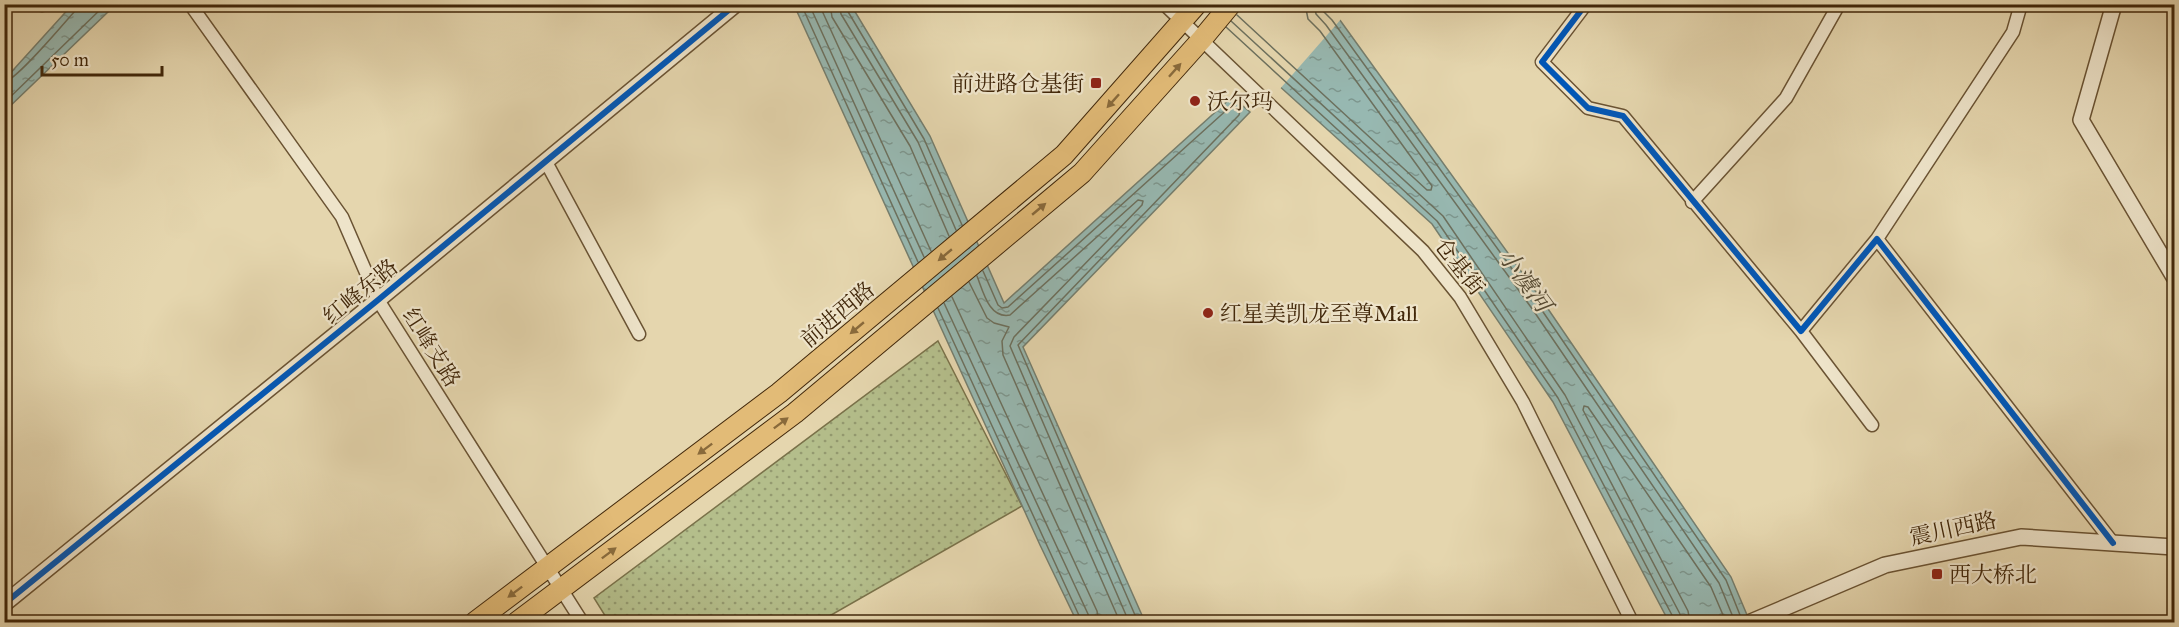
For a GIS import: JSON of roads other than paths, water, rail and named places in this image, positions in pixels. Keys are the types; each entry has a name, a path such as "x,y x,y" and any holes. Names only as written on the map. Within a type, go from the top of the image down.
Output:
{"main road":[{"path":"517,622 795,413 1082,173 1207,34 1231,4"},
{"name":"前进西路","path":"475,622 779,393 1065,155 1191,12"}],"street":[{"name":"红峰支路","path":"190,4 342,217 378,300 582,622"},
{"name":"红峰东路","path":"4,604 378,300 736,4"},
{"name":"仓基街","path":"1164,4 1191,12 1207,34 1423,251 1460,297 1523,402 1632,622"},
{"path":"1586,4 1542,62 1588,108 1623,116 1801,331 1872,425"},
{"path":"1692,202 1786,98 1839,4"},
{"path":"1801,331 1877,239 2013,32 2021,4"},
{"path":"2114,4 2081,120 2175,277"},
{"path":"546,162 639,334"},
{"path":"1877,239 2113,543"},
{"name":"震川西路","path":"1752,622 1885,565 2021,537 2175,547"}],"water":[{"path":"72,5 113,5 5,111 5,79"},
{"path":"794,5 851,5 930,136 1004,303 1232,97 1250,112 1023,347 1145,622 1077,622"},
{"name":"小澞河","path":"1337,16 1544,303 1731,577 1750,622 1669,622 1553,402 1432,224 1277,84"}],"place":[{"name":"前进路仓基街","path":"1096,83"},
{"name":"沃尔玛","path":"1195,101"},
{"name":"红星美凯龙至尊Mall","path":"1208,313"},
{"name":"西大桥北","path":"1937,574"}]}
